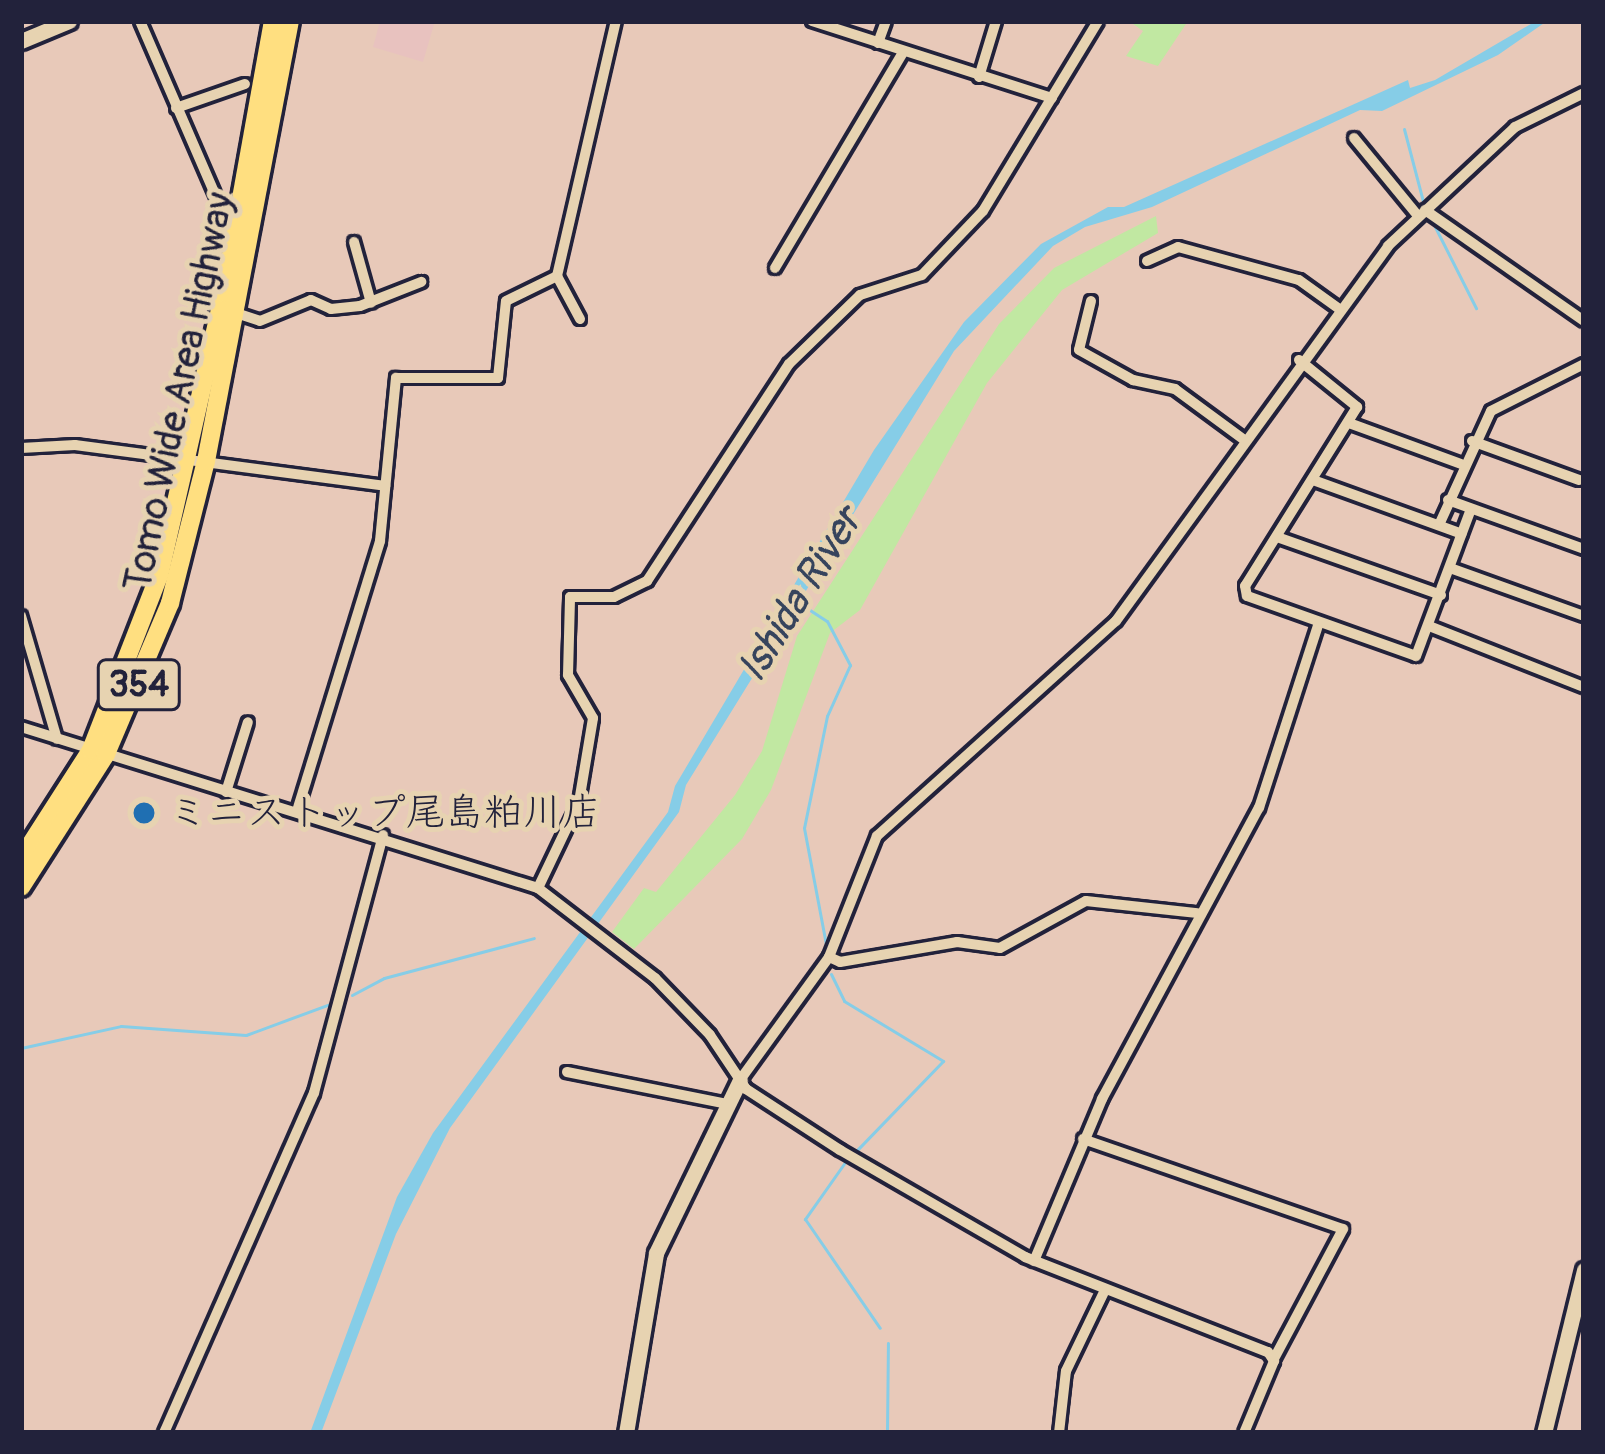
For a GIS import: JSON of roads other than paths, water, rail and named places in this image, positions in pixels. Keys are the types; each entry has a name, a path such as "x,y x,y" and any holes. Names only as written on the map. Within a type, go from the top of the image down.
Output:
{"highway":[{"name":"Tomo Wide Area Highway","path":"21,886 99,752 163,627 197,460 273,21"},
{"name":"Tomo Wide Area Highway","path":"197,460 220,384 290,21"},
{"name":"Tomo Wide Area Highway","path":"21,859 99,752"}],"street":[{"path":"21,41 69,21"},
{"path":"140,21 220,204 240,208"},
{"path":"580,320 557,276 616,21"},
{"path":"812,21 1052,98"},
{"path":"878,43 886,21"},
{"path":"979,77 996,21"},
{"path":"538,888 579,802 593,718 588,697 568,675 570,597 614,597 647,581 789,364 860,295 922,275 983,211 1098,21"},
{"path":"776,268 903,52"},
{"path":"176,108 245,84"},
{"path":"626,1433 656,1253 740,1080 829,957 877,836 1098,641 1338,308 1421,213 1515,127 1584,93"},
{"path":"1354,138 1421,213 1584,321"},
{"path":"354,242 371,303"},
{"path":"1147,261 1178,248 1292,278 1338,308"},
{"path":"297,811 370,580 396,378 498,378 506,302 557,276"},
{"path":"233,312 260,321 311,300 335,310 371,303 421,282"},
{"path":"1091,301 1079,350 1133,380 1175,389 1243,439"},
{"path":"1300,360 1356,404 1349,423 1244,593 1413,656 1430,626 1471,509"},
{"path":"1439,525 1461,464 1491,411 1584,364"},
{"path":"1349,423 1461,464"},
{"path":"1472,440 1579,480"},
{"path":"21,448 75,445 385,486"},
{"path":"1313,480 1462,534"},
{"path":"1448,500 1584,549"},
{"path":"1277,537 1441,596"},
{"path":"1450,568 1584,616"},
{"path":"21,616 57,739"},
{"path":"1034,1261 1083,1138 1197,913 1273,778 1318,622"},
{"path":"1430,626 1584,687"},
{"path":"226,791 248,722"},
{"path":"21,727 382,835 538,888 605,937 710,1035 740,1080 850,1156 1034,1261 1275,1358"},
{"path":"164,1433 314,1093 382,835"},
{"path":"829,957 840,962 957,942 1000,948 1086,901 1197,913"},
{"path":"567,1072 727,1104"},
{"path":"1083,1138 1342,1229 1275,1358 1244,1433"},
{"path":"1544,1433 1584,1270"},
{"path":"1059,1433 1066,1371 1105,1290"}],"water":[{"name":"Ishida River","path":"1536,21 1547,21 1498,55 1382,111 1360,110 1152,207 1085,227 1053,246 954,351 686,785 679,812 450,1128 396,1234 321,1433 310,1433 397,1197 433,1133 668,812 675,786 874,450 964,322 1041,244 1108,207 1124,207 1408,80 1410,88 1435,80"}],"waterway":[{"path":"1404,129 1424,205"},
{"path":"1431,219 1476,308"},
{"name":"Ishida River","path":"796,601 827,621 850,665 827,716 804,828 826,944"},
{"path":"352,995 384,978 534,938"},
{"path":"831,974 844,1001 943,1061 855,1152"},
{"path":"21,1048 121,1026 246,1035 335,1002"},
{"path":"848,1158 805,1219 880,1328"},
{"path":"887,1433 888,1343"}],"place":[{"name":"ミニストップ尾島粕川店","path":"144,813"}]}
